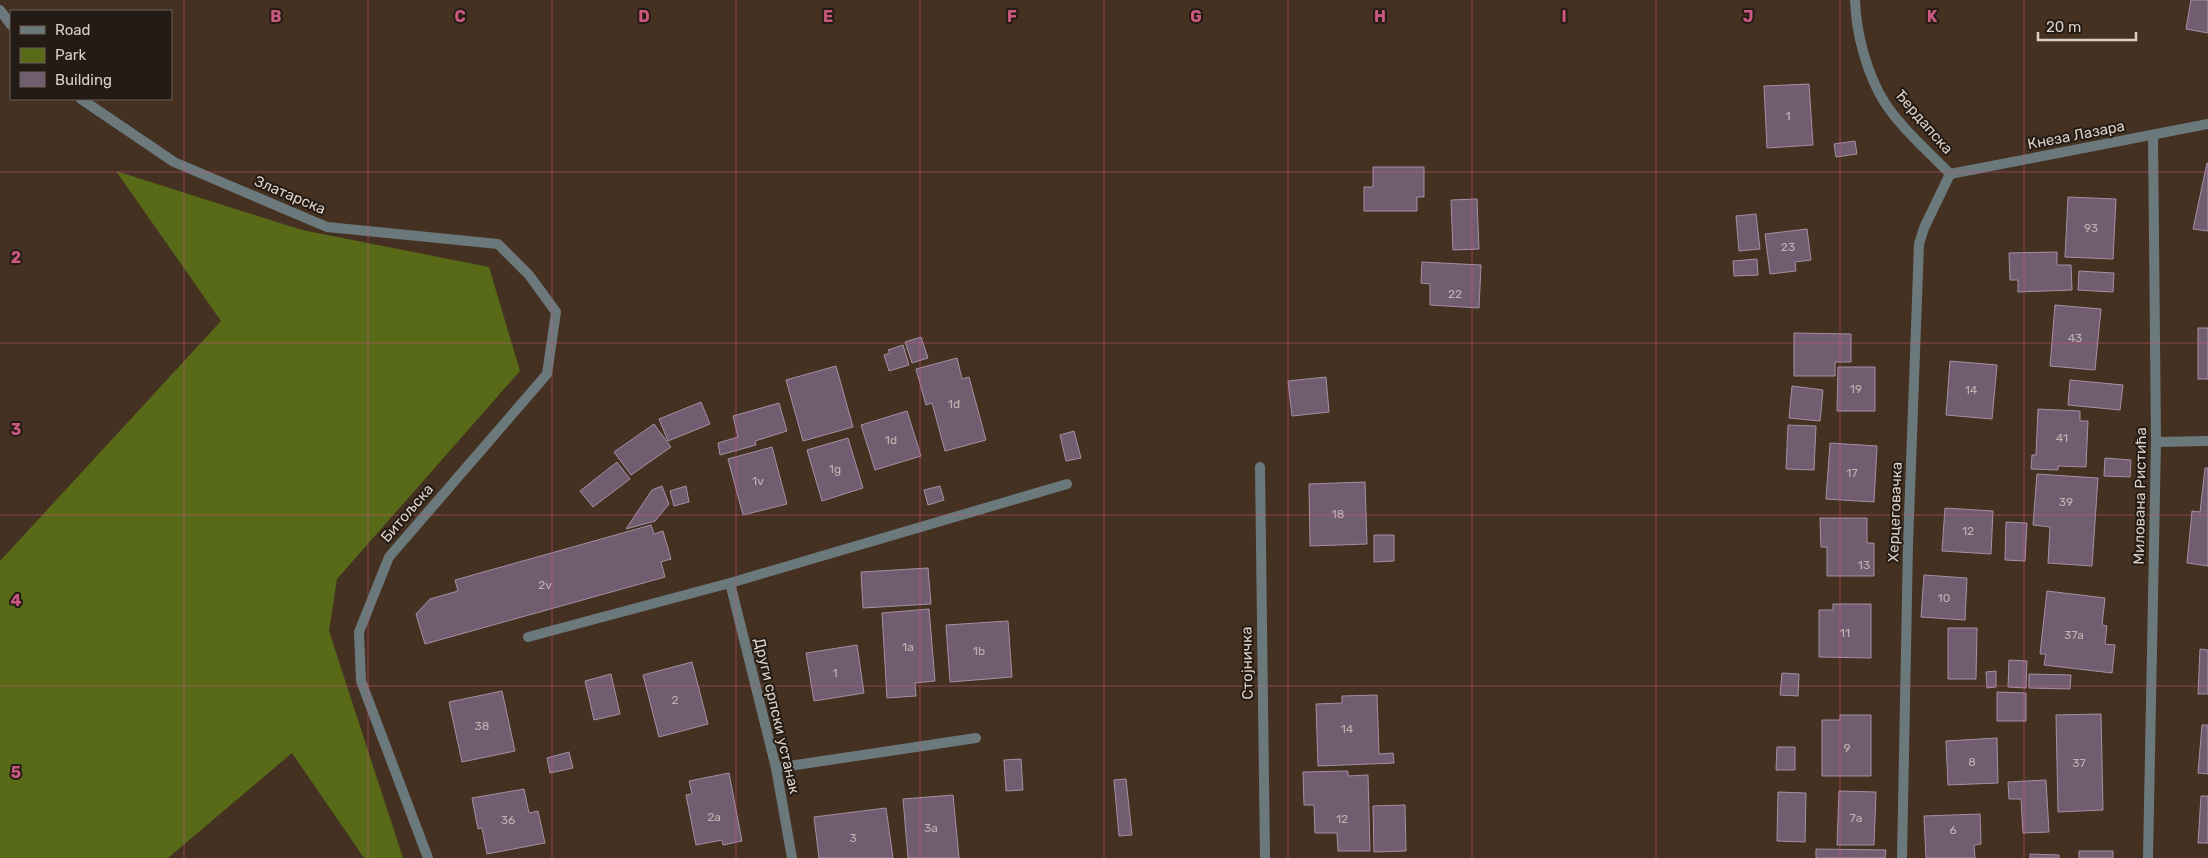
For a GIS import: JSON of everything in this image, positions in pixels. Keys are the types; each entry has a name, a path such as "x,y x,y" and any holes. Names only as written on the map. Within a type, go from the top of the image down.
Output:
{"street":[{"name":"Ђердапска","path":"1855,0 1868,65 1885,103 1950,174"},
{"path":"0,10 10,24"},
{"name":"Златарска","path":"82,100 174,162 328,227 498,244 529,275"},
{"name":"Кнеза Лазара","path":"1950,174 2208,124"},
{"name":"Милована Ристића","path":"2148,858 2156,442 2153,135"},
{"name":"Херцеговачка","path":"1902,858 1908,545 1919,244 1924,228 1950,174"},
{"name":"Битољска","path":"428,858 361,681 358,632 389,556 547,374 556,312 529,275"},
{"path":"2156,442 2208,440"},
{"name":"Стојничка","path":"1260,467 1265,858"},
{"path":"528,637 730,582 1067,484"},
{"name":"Други српски устанак","path":"730,582 776,768 792,858"},
{"path":"776,768 976,738"}],"green space":[{"path":"116,171 302,230 489,267 520,371 337,579 329,631 403,858 364,858 292,753 168,858 0,858 0,561 221,321"}],"building":[{"path":"2191,0 2208,0 2208,33 2186,29"},
{"path":"1809,84 1813,145 1767,148 1764,86"},
{"path":"1855,141 1857,154 1836,157 1834,144"},
{"path":"2208,163 2208,231 2193,229"},
{"path":"1373,167 1424,167 1424,197 1417,197 1417,211 1364,211 1364,187 1373,187"},
{"path":"2068,197 2116,199 2113,259 2065,257"},
{"path":"1477,199 1479,249 1453,250 1451,200"},
{"path":"1756,214 1760,249 1739,251 1736,216"},
{"path":"1807,229 1811,260 1795,262 1796,271 1770,274 1765,234"},
{"path":"2057,252 2057,265 2071,265 2072,290 2018,292 2018,280 2010,280 2009,253"},
{"path":"1757,259 1758,275 1734,276 1733,261"},
{"path":"1422,262 1481,265 1479,308 1430,305 1430,284 1421,283"},
{"path":"2079,271 2114,273 2113,292 2078,290"},
{"path":"2055,305 2101,309 2095,370 2050,366"},
{"path":"2198,328 2208,328 2208,379 2198,379"},
{"path":"1794,333 1851,334 1851,362 1835,362 1835,376 1794,376"},
{"path":"921,337 928,358 912,363 905,342"},
{"path":"903,345 909,365 889,371 884,355 890,353 888,350"},
{"path":"957,358 962,379 969,377 986,440 945,451 932,403 926,405 916,369"},
{"path":"1950,361 1997,365 1992,419 1946,415"},
{"path":"836,366 853,427 803,441 786,380"},
{"path":"1838,367 1875,367 1875,411 1837,411"},
{"path":"1326,377 1329,412 1292,416 1288,381"},
{"path":"2070,380 2123,385 2120,410 2068,405"},
{"path":"1792,386 1823,390 1820,421 1789,418"},
{"path":"701,402 710,424 668,441 659,419"},
{"path":"779,403 787,431 755,441 756,445 720,455 718,443 738,437 733,416"},
{"path":"2038,409 2080,411 2080,421 2088,421 2086,467 2058,466 2058,470 2031,469 2032,455 2036,455"},
{"path":"907,411 921,456 875,470 861,425"},
{"path":"654,424 671,447 631,475 614,452"},
{"path":"1788,425 1816,426 1814,470 1786,469"},
{"path":"1074,431 1081,458 1066,461 1060,435"},
{"path":"848,438 863,488 822,501 807,450"},
{"path":"1830,443 1877,446 1874,502 1826,499"},
{"path":"772,447 787,504 743,515 728,459"},
{"path":"2105,458 2131,460 2130,477 2104,476"},
{"path":"617,462 630,479 593,507 580,491"},
{"path":"2205,468 2208,468 2208,566 2187,563 2192,511 2200,512"},
{"path":"2037,474 2098,478 2092,566 2048,563 2050,527 2033,525"},
{"path":"1365,482 1367,544 1310,546 1309,484"},
{"path":"662,486 669,504 655,521 626,529 652,490"},
{"path":"686,486 689,502 674,506 670,491"},
{"path":"940,486 944,500 928,505 924,490"},
{"path":"1945,508 1993,511 1991,554 1942,551"},
{"path":"1820,518 1867,518 1867,543 1874,543 1874,576 1827,576 1827,547 1821,547"},
{"path":"2006,522 2027,523 2025,561 2005,560"},
{"path":"651,525 654,534 663,531 671,559 661,562 665,577 425,644 416,614 430,599 458,591 455,580"},
{"path":"1374,535 1394,535 1394,561 1374,562"},
{"path":"928,568 931,604 863,608 861,572"},
{"path":"1924,575 1967,578 1965,620 1921,617"},
{"path":"2047,591 2105,598 2102,625 2107,626 2105,644 2115,645 2112,673 2044,665 2046,654 2040,654"},
{"path":"1833,604 1871,604 1871,658 1819,657 1819,610 1833,610"},
{"path":"929,609 935,681 915,683 916,696 887,698 882,613"},
{"path":"1008,621 1012,677 950,682 946,625"},
{"path":"1948,628 1977,628 1976,679 1948,679"},
{"path":"857,645 864,693 814,701 806,653"},
{"path":"2200,649 2208,650 2208,694 2198,694"},
{"path":"2009,660 2027,661 2026,688 2008,687"},
{"path":"692,662 708,724 659,737 643,675"},
{"path":"1996,671 1996,687 1987,688 1986,672"},
{"path":"1782,673 1799,674 1798,696 1780,695"},
{"path":"611,674 620,714 594,720 585,681"},
{"path":"2029,674 2071,675 2070,689 2029,688"},
{"path":"502,691 515,751 462,762 449,702"},
{"path":"1997,692 2026,693 2026,721 1997,721"},
{"path":"1377,695 1379,754 1393,753 1394,763 1318,766 1316,704 1342,703 1342,696"},
{"path":"2101,714 2103,810 2058,812 2056,715"},
{"path":"1840,715 1871,715 1871,776 1822,776 1822,720 1840,720"},
{"path":"2202,725 2208,725 2208,774 2198,773"},
{"path":"1997,738 1998,783 1948,785 1946,741"},
{"path":"1777,747 1795,747 1795,770 1776,770"},
{"path":"569,752 573,768 550,773 547,758"},
{"path":"1021,759 1023,790 1006,791 1004,760"},
{"path":"1348,771 1348,776 1368,775 1370,851 1338,851 1337,833 1315,833 1314,805 1304,805 1303,772"},
{"path":"729,773 742,841 723,845 722,840 696,845 686,795 692,794 689,781"},
{"path":"1126,779 1132,835 1119,836 1114,780"},
{"path":"2046,780 2049,832 2023,833 2021,799 2009,799 2008,782"},
{"path":"524,789 529,813 538,811 545,843 487,854 482,828 478,829 472,798"},
{"path":"1839,791 1876,792 1874,845 1837,845"},
{"path":"1778,792 1806,793 1805,842 1777,841"},
{"path":"953,795 959,858 908,858 903,799"},
{"path":"2201,796 2208,796 2208,843 2198,843"},
{"path":"1405,805 1406,851 1374,852 1373,806"},
{"path":"886,808 893,858 819,858 814,817"},
{"path":"1980,814 1981,844 1974,845 1975,858 1926,858 1924,816"},
{"path":"1816,849 1886,850 1885,858 1816,858"},
{"path":"2079,851 2113,851 2113,858 2079,858"},
{"path":"2030,854 2059,855 2059,858 2030,858"}]}
